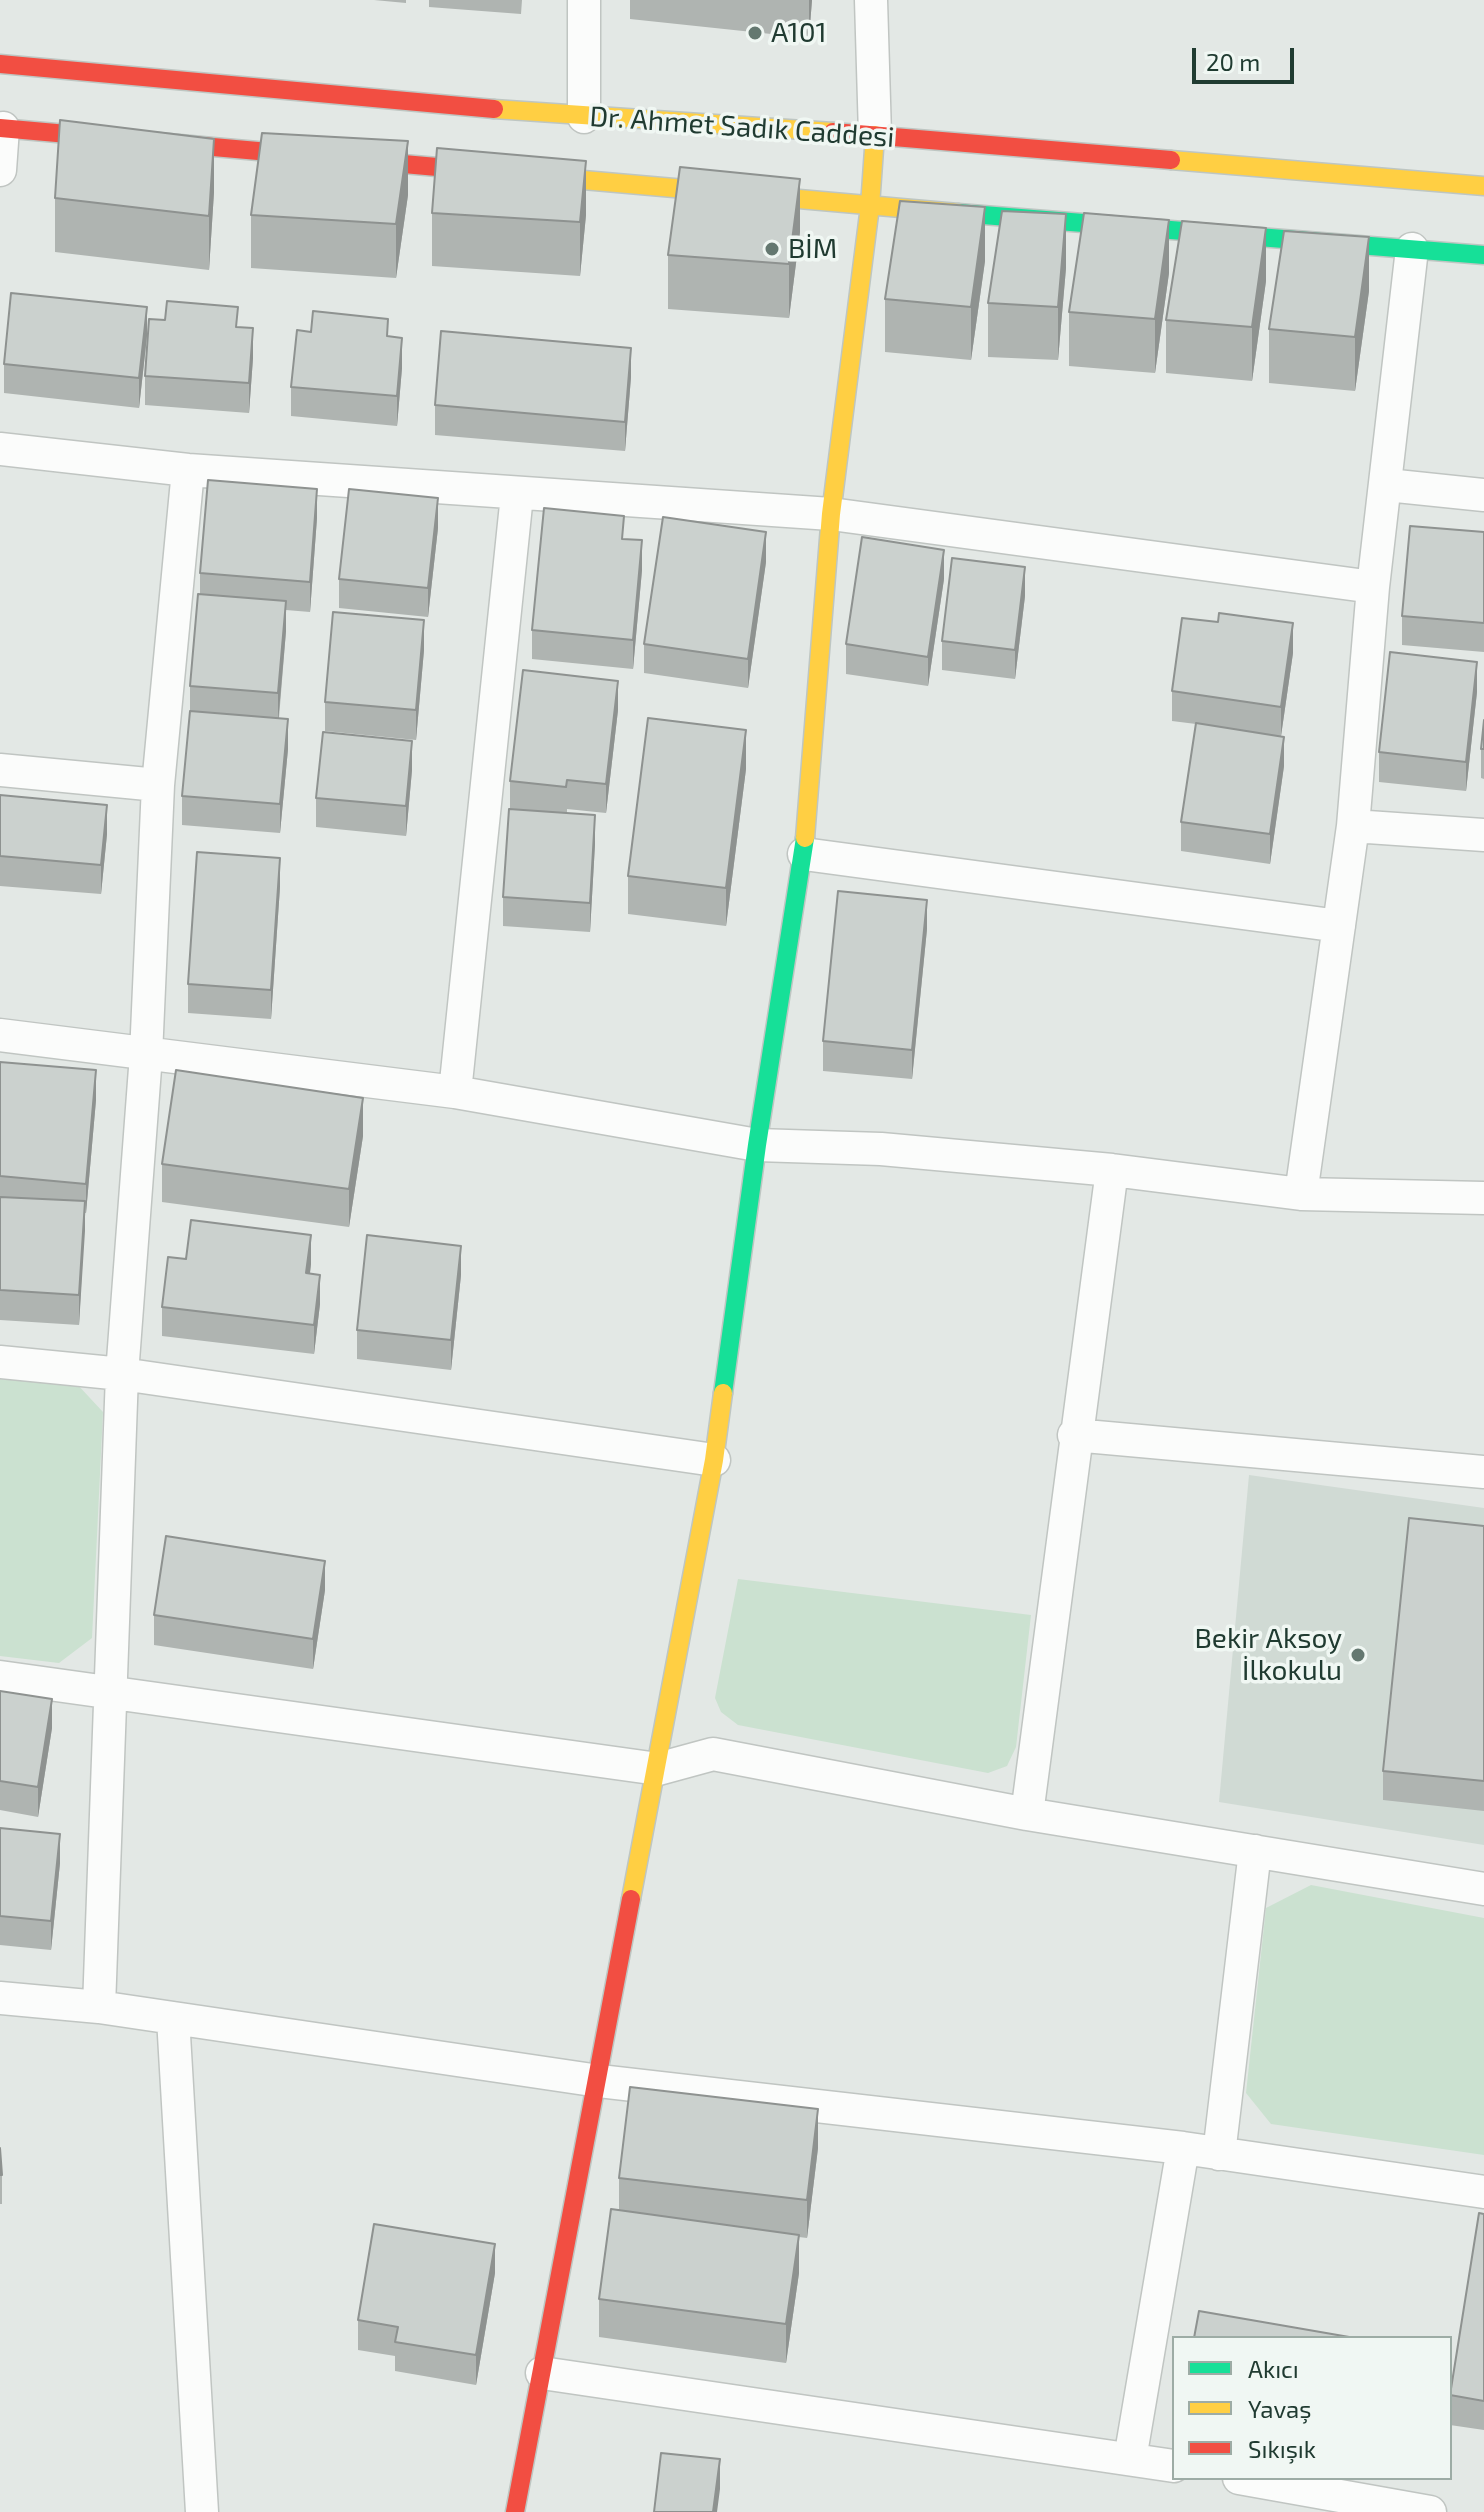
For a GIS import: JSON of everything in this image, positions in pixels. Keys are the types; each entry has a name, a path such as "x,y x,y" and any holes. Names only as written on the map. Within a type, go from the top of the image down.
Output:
{"street":[{"path":"584,0 584,117"},
{"path":"515,2512 599,2081 714,1460 757,1145 804,854 831,514 870,206 875,135 871,0"},
{"name":"Dr. Ahmet Sadık Caddesi","path":"0,64 584,117 875,135 1484,186"},
{"path":"0,170 1,128 870,206 1484,255"},
{"path":"1301,1194 1353,826 1373,587 1412,249"},
{"path":"0,449 188,470 517,495 831,514 1373,587"},
{"path":"99,2007 122,1374 146,1055 158,785 188,470"},
{"path":"1387,485 1484,495"},
{"path":"455,1092 517,495"},
{"path":"0,770 158,785"},
{"path":"1353,826 1484,835"},
{"path":"804,854 1339,926"},
{"path":"0,1035 455,1092 757,1145 881,1149 1112,1170 1301,1194 1484,1198"},
{"path":"1027,1814 1074,1435 1112,1170"},
{"path":"0,1362 122,1374 714,1460"},
{"path":"1074,1435 1484,1472"},
{"path":"0,1677 658,1769 713,1754 1027,1814 1484,1889"},
{"path":"1219,2154 1255,1851"},
{"path":"0,1998 99,2007 599,2081 1183,2148 1484,2192"},
{"path":"173,2018 202,2512"},
{"path":"1130,2459 1183,2148"},
{"path":"542,2373 1172,2466"},
{"path":"1250,2480 1430,2512"}],"shaded area":[{"name":"Bekir Aksoy İlkokulu","path":"1249,1475 1484,1508 1484,1845 1219,1802"}],"green space":[{"path":"0,1379 76,1383 103,1412 92,1638 59,1663 0,1656"},
{"path":"738,1579 1031,1615 1016,1747 1007,1766 988,1773 738,1725 721,1712 715,1698"},
{"path":"1311,1885 1484,1918 1484,2155 1271,2124 1246,2093 1266,1908"}],"building":[{"path":"60,120 214,139 209,216 55,198"},
{"path":"262,133 408,141 396,224 251,215"},
{"path":"437,148 586,161 580,222 432,213"},
{"path":"680,167 800,179 789,264 668,255"},
{"path":"900,201 985,207 971,307 885,299"},
{"path":"1002,211 1066,214 1058,307 988,303"},
{"path":"1084,213 1169,220 1155,319 1069,312"},
{"path":"1182,221 1266,228 1252,327 1166,320"},
{"path":"1284,231 1369,237 1355,337 1269,329"},
{"path":"11,293 147,307 139,378 4,364"},
{"path":"167,301 238,307 236,327 253,328 249,383 145,376 149,319 165,320"},
{"path":"313,311 388,319 387,336 402,338 397,396 291,387 297,330 311,332"},
{"path":"441,331 631,348 625,422 435,405"},
{"path":"208,480 317,489 310,582 200,573"},
{"path":"349,489 438,498 428,588 339,579"},
{"path":"544,508 624,516 622,539 642,540 633,640 532,630"},
{"path":"663,517 766,532 748,659 644,644"},
{"path":"1410,526 1484,532 1484,623 1402,616"},
{"path":"862,537 944,550 928,657 846,644"},
{"path":"952,558 1025,567 1015,650 942,641"},
{"path":"198,594 286,601 278,693 190,686"},
{"path":"333,612 424,620 416,710 325,702"},
{"path":"1219,613 1293,623 1281,707 1172,691 1182,618 1218,622"},
{"path":"1390,652 1477,662 1466,762 1379,752"},
{"path":"523,670 618,681 606,784 567,780 566,787 510,781"},
{"path":"190,711 288,719 280,804 182,796"},
{"path":"648,718 746,730 726,888 628,876"},
{"path":"1484,720 1484,749 1481,749"},
{"path":"1196,723 1284,737 1270,834 1181,822"},
{"path":"323,732 412,741 406,806 316,798"},
{"path":"0,795 107,805 101,865 0,856"},
{"path":"509,809 595,815 590,903 503,897"},
{"path":"197,852 280,858 271,990 188,984"},
{"path":"838,891 927,900 912,1050 823,1041"},
{"path":"0,1062 96,1070 86,1184 0,1176"},
{"path":"176,1070 363,1098 349,1189 162,1164"},
{"path":"0,1197 85,1201 79,1295 0,1290"},
{"path":"191,1220 311,1235 306,1273 320,1275 314,1325 162,1307 168,1257 186,1259"},
{"path":"367,1235 461,1246 451,1340 357,1330"},
{"path":"1409,1518 1484,1526 1484,1781 1383,1771"},
{"path":"166,1536 325,1561 313,1639 154,1615"},
{"path":"0,1691 52,1699 38,1787 0,1781"},
{"path":"0,1828 60,1834 51,1921 0,1916"},
{"path":"630,2087 818,2109 807,2200 619,2178"},
{"path":"611,2209 799,2235 786,2324 599,2299"},
{"path":"1479,2213 1484,2214 1484,2401 1452,2395"},
{"path":"374,2224 495,2244 476,2355 395,2342 398,2327 358,2320"},
{"path":"1199,2311 1343,2336 1194,2336"},
{"path":"661,2453 720,2459 713,2512 654,2512"}],"traffic: fast":[{"path":"958,213 1484,255"},
{"path":"723,1393 757,1145 805,838"}],"traffic: slow":[{"path":"494,109 833,132"},
{"path":"805,838 831,514 870,206 875,135"},
{"path":"1171,160 1484,186"},
{"path":"549,177 958,213"},
{"path":"631,1899 714,1460 723,1393"}],"traffic: jam":[{"path":"0,64 494,109"},
{"path":"0,128 549,177"},
{"path":"833,132 1171,160"},
{"path":"515,2512 631,1899"}],"place":[{"name":"A101","path":"755,33"},
{"name":"BİM","path":"772,249"},
{"name":"Bekir Aksoy İlkokulu","path":"1358,1655"}]}
